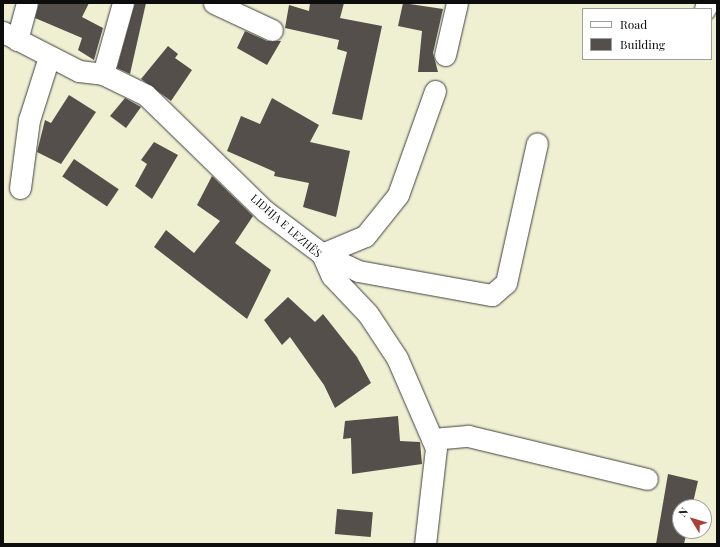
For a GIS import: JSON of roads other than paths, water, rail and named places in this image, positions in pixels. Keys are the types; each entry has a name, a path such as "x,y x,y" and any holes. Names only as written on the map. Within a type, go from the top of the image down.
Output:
{"street":[{"name":"LIDHJA E LEZHËS","path":"27,3 10,36 79,72 103,74 146,95 265,211 322,254 332,276 368,314 397,358 436,448 425,544"},
{"path":"103,74 123,3"},
{"path":"214,3 272,30"},
{"path":"445,56 457,3"},
{"path":"20,188 29,120 49,57"},
{"path":"322,254 364,236 398,195 435,91"},
{"path":"322,254 358,271 492,295 506,283 537,143"},
{"path":"432,439 468,436 647,479"}]}
